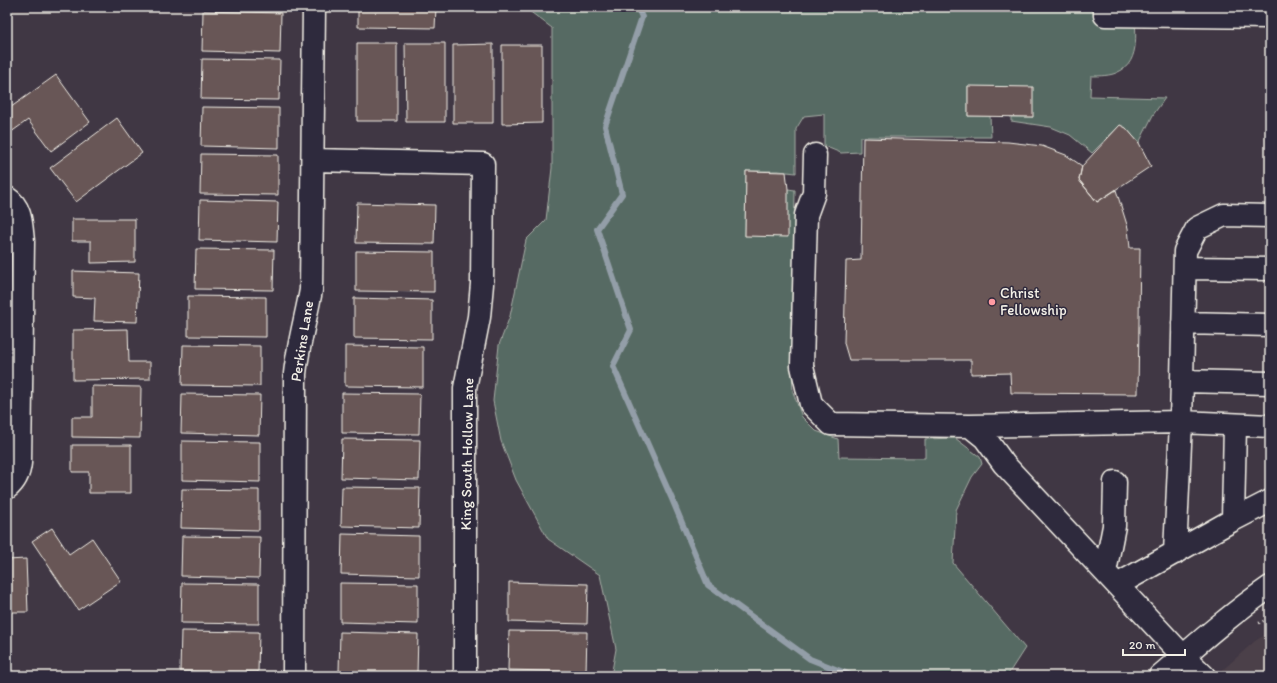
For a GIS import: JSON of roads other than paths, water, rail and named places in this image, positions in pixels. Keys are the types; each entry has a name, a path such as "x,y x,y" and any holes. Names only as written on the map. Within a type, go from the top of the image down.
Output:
{"street":[{"name":"Perkins Lane","path":"294,676 295,374 300,340 311,290 314,7"},
{"path":"1105,7 1105,15 1270,17"},
{"path":"815,155 814,193 806,215 802,366 811,404 831,424 970,426 1181,422 1270,426"},
{"name":"King South Hollow Lane","path":"313,160 483,164 482,284 479,317 466,388 465,676"},
{"path":"7,198 17,208 20,218 22,241 20,463 19,472 15,480 8,487"},
{"path":"1175,553 1181,422 1185,251 1197,228 1224,215 1270,216"},
{"path":"1185,268 1270,268"},
{"path":"1183,323 1270,325"},
{"path":"1182,381 1270,384"},
{"path":"1234,425 1234,520"},
{"path":"970,426 985,438 1004,464 1183,656 1204,676"},
{"path":"1111,579 1115,482"},
{"path":"1111,579 1175,553 1270,501"},
{"path":"1160,676 1228,618 1270,587"}],"waterway":[{"path":"637,7 642,17 605,126 622,194 597,229 631,330 613,366 708,585 810,659 853,676"}],"place":[{"name":"Christ Fellowship","path":"992,302"}]}
